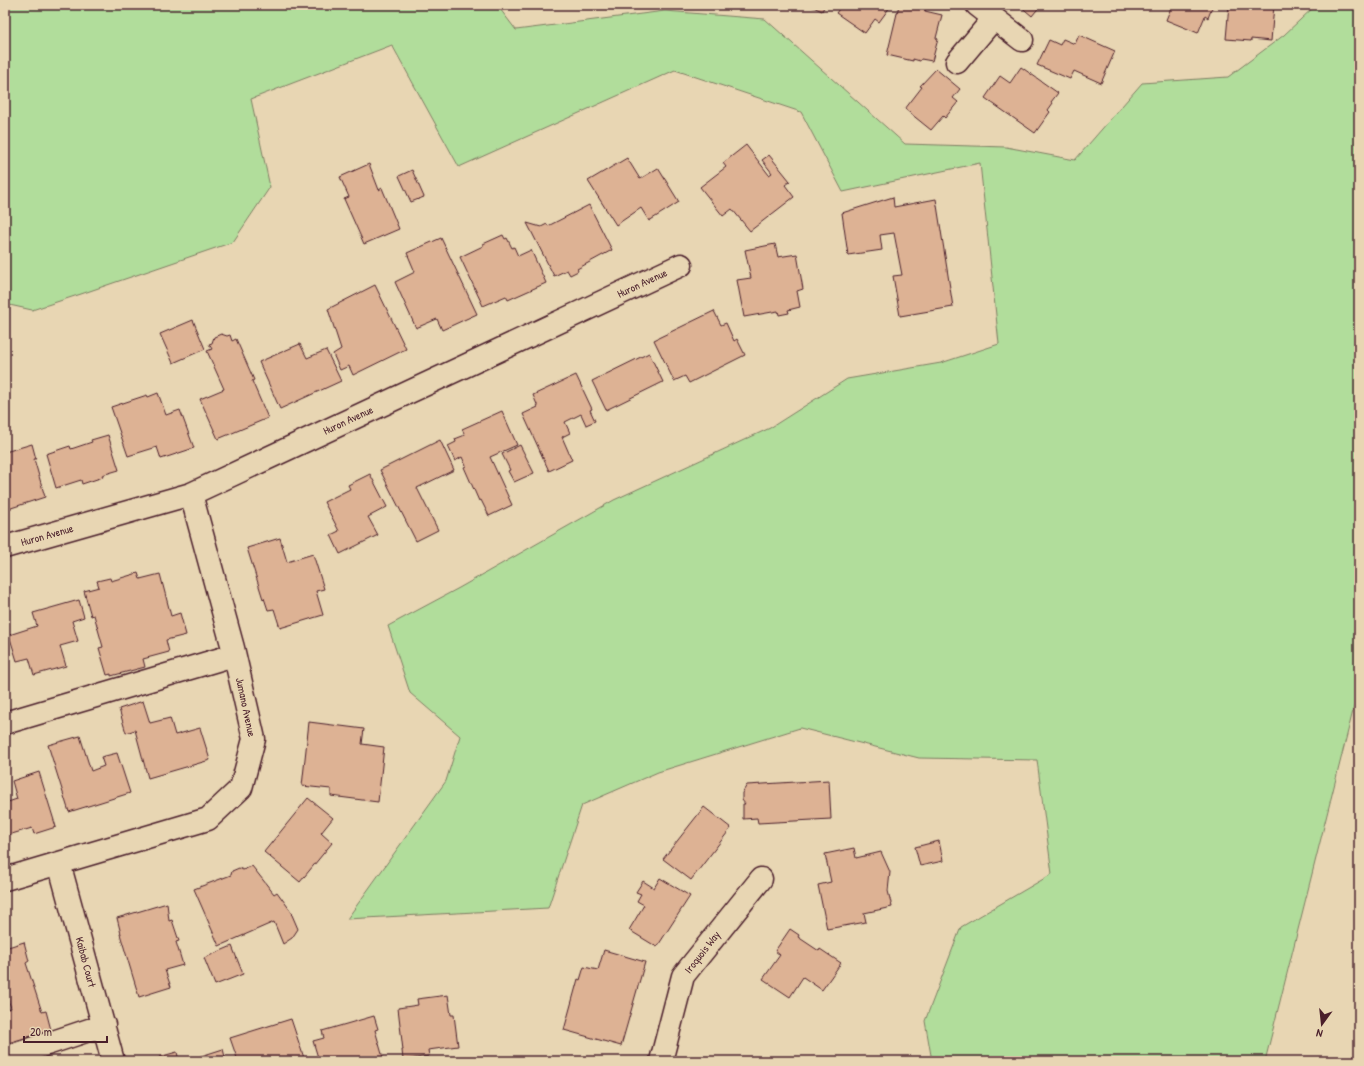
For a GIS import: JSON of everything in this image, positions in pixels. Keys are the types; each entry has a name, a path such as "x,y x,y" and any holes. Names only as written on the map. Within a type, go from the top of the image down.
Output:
{"street":[{"path":"977,5 1022,40"},
{"path":"957,62 994,18"},
{"name":"Huron Avenue","path":"5,547 191,494 681,265"},
{"name":"Jumano Avenue","path":"5,879 59,862 208,820 241,788 254,739 234,656 191,494"},
{"path":"5,723 234,656"},
{"name":"Kaibab Court","path":"59,862 113,1061"},
{"name":"Iroquois Way","path":"661,1061 683,976 761,879"},
{"path":"5,1058 104,1025"}],"green space":[{"path":"5,5 497,5 516,30 665,11 765,19 905,144 1006,147 1075,160 1142,83 1228,77 1284,35 1316,5 1359,5 1359,687 1265,1061 932,1061 925,1021 961,927 1052,874 1037,760 919,758 800,728 658,772 582,805 548,908 347,919 446,781 460,736 410,693 388,626 459,588 614,500 770,428 847,379 941,363 999,344 980,163 843,192 801,112 675,70 459,167 392,45 251,99 270,187 233,242 32,310 5,304"}],"building":[{"path":"809,5 825,5 822,11"},
{"path":"834,5 889,5 890,7 879,22 875,19 865,33 836,13 839,9"},
{"path":"899,5 920,5 926,7 925,11 942,15 932,61 921,59 920,61 913,59 913,61 887,55"},
{"path":"1019,5 1041,5 1032,16"},
{"path":"1172,5 1213,5 1208,18 1205,16 1198,33 1166,20"},
{"path":"1229,5 1274,5 1271,41 1226,39"},
{"path":"1079,35 1115,51 1101,83 1074,71 1070,79 1037,65 1049,40 1060,45 1063,39 1075,44"},
{"path":"1021,67 1058,93 1051,102 1053,103 1048,110 1050,112 1035,133 985,98 1000,76 1010,83"},
{"path":"936,69 960,89 953,98 958,102 945,118 943,116 931,130 905,109 922,87 920,86"},
{"path":"746,145 769,175 772,173 762,160 769,155 790,181 785,185 794,197 750,231 732,209 723,216 700,187 726,167 723,163"},
{"path":"627,158 640,179 658,168 679,202 649,221 641,208 616,225 588,181"},
{"path":"369,164 379,190 382,188 399,229 364,244 344,199 349,197 340,177"},
{"path":"412,170 424,197 411,202 399,176"},
{"path":"893,197 894,207 936,199 953,307 900,316 893,276 902,275 894,233 880,235 882,250 848,255 842,213"},
{"path":"589,205 612,250 577,269 578,271 570,275 567,270 554,276 527,223 541,227 547,224 548,226"},
{"path":"503,235 505,239 507,238 512,248 514,247 518,256 531,250 546,283 508,300 506,296 483,306 460,257"},
{"path":"441,238 477,314 442,330 437,319 416,328 395,282 415,272 407,253"},
{"path":"775,244 778,257 797,254 803,289 797,291 800,307 788,310 789,313 779,315 778,311 744,317 737,280 751,278 745,250"},
{"path":"375,285 406,349 353,375 349,366 340,370 333,354 341,349 328,309"},
{"path":"714,311 721,325 726,323 734,341 737,339 745,355 689,383 685,376 674,381 654,340"},
{"path":"193,320 205,349 173,363 160,334"},
{"path":"221,334 227,336 230,335 232,341 236,339 254,380 252,381 268,418 218,439 200,399 224,389 207,351 212,349 209,344 212,343 214,337"},
{"path":"300,344 307,358 326,350 341,381 280,409 259,362"},
{"path":"649,353 663,382 606,410 592,381"},
{"path":"576,375 592,409 590,410 595,421 586,425 581,414 565,422 570,433 562,437 572,460 549,471 523,414 538,407 533,395"},
{"path":"158,393 166,415 180,410 194,448 161,459 157,447 128,456 111,407 147,395 148,397"},
{"path":"502,411 517,445 490,457 512,505 489,516 481,500 479,501 464,467 466,466 462,457 455,461 448,446 456,442 455,439 465,435 462,429"},
{"path":"108,435 119,470 102,475 103,477 82,484 81,480 56,488 46,454 70,446 71,449 92,442 91,440"},
{"path":"440,440 454,470 417,488 438,530 416,541 380,470"},
{"path":"32,444 36,459 34,459 45,497 5,510 5,452"},
{"path":"520,445 534,473 514,482 502,454"},
{"path":"370,474 387,507 368,517 378,535 340,554 331,535 339,531 324,502 350,489 348,485"},
{"path":"280,538 287,562 313,554 324,589 316,591 323,615 280,628 274,609 268,610 264,598 263,599 247,548"},
{"path":"138,573 140,579 160,574 171,616 180,613 186,635 166,640 169,652 143,659 145,667 111,676 111,674 107,675 99,648 103,647 94,615 91,616 84,591 99,587 97,581 110,578 111,581"},
{"path":"79,600 84,617 72,621 78,641 60,646 66,666 34,675 29,658 17,661 9,635 37,626 33,613"},
{"path":"143,701 150,723 170,718 175,735 200,728 210,760 148,778 135,730 126,733 119,709"},
{"path":"309,722 364,729 362,744 384,747 378,802 331,796 331,789 302,786"},
{"path":"80,736 91,771 104,766 101,757 117,753 130,793 69,812 48,745"},
{"path":"39,772 56,827 34,834 32,828 5,836 5,803 17,799 12,781"},
{"path":"829,780 831,819 758,823 757,818 743,819 743,804 745,804 742,800 742,793 747,785"},
{"path":"308,798 333,818 321,833 332,843 300,882 264,852"},
{"path":"704,807 731,828 691,880 663,859"},
{"path":"939,841 943,861 920,866 915,847"},
{"path":"854,848 856,858 881,852 890,872 888,891 892,907 864,913 866,922 827,929 818,885 831,882 825,854"},
{"path":"252,866 274,894 277,892 293,914 292,915 298,929 292,938 283,944 274,922 219,946 194,889 231,875 232,871 239,868 243,870"},
{"path":"660,878 690,896 657,947 629,930 644,905 637,901 641,894 636,892 643,881 654,888"},
{"path":"167,903 169,921 172,920 179,941 176,942 183,965 165,970 171,987 139,997 120,934 117,918"},
{"path":"790,929 799,935 798,937 819,951 820,949 841,963 822,990 803,977 790,997 763,979 780,955 775,951"},
{"path":"24,942 29,961 26,963 42,1012 46,1011 51,1030 8,1043 5,1034 5,1010 11,1008 5,990 5,948"},
{"path":"232,946 243,974 215,985 204,958"},
{"path":"604,950 645,962 621,1046 564,1030 578,979 580,980 584,967 598,970"},
{"path":"448,995 451,1015 454,1015 458,1046 428,1050 429,1056 403,1060 398,1008 418,1005 417,999"},
{"path":"374,1016 378,1029 375,1030 384,1061 319,1061 313,1041 324,1038 322,1031"},
{"path":"291,1019 305,1061 238,1061 230,1038"},
{"path":"223,1049 226,1061 196,1061 195,1058"},
{"path":"177,1052 179,1061 160,1061 159,1057"}]}
